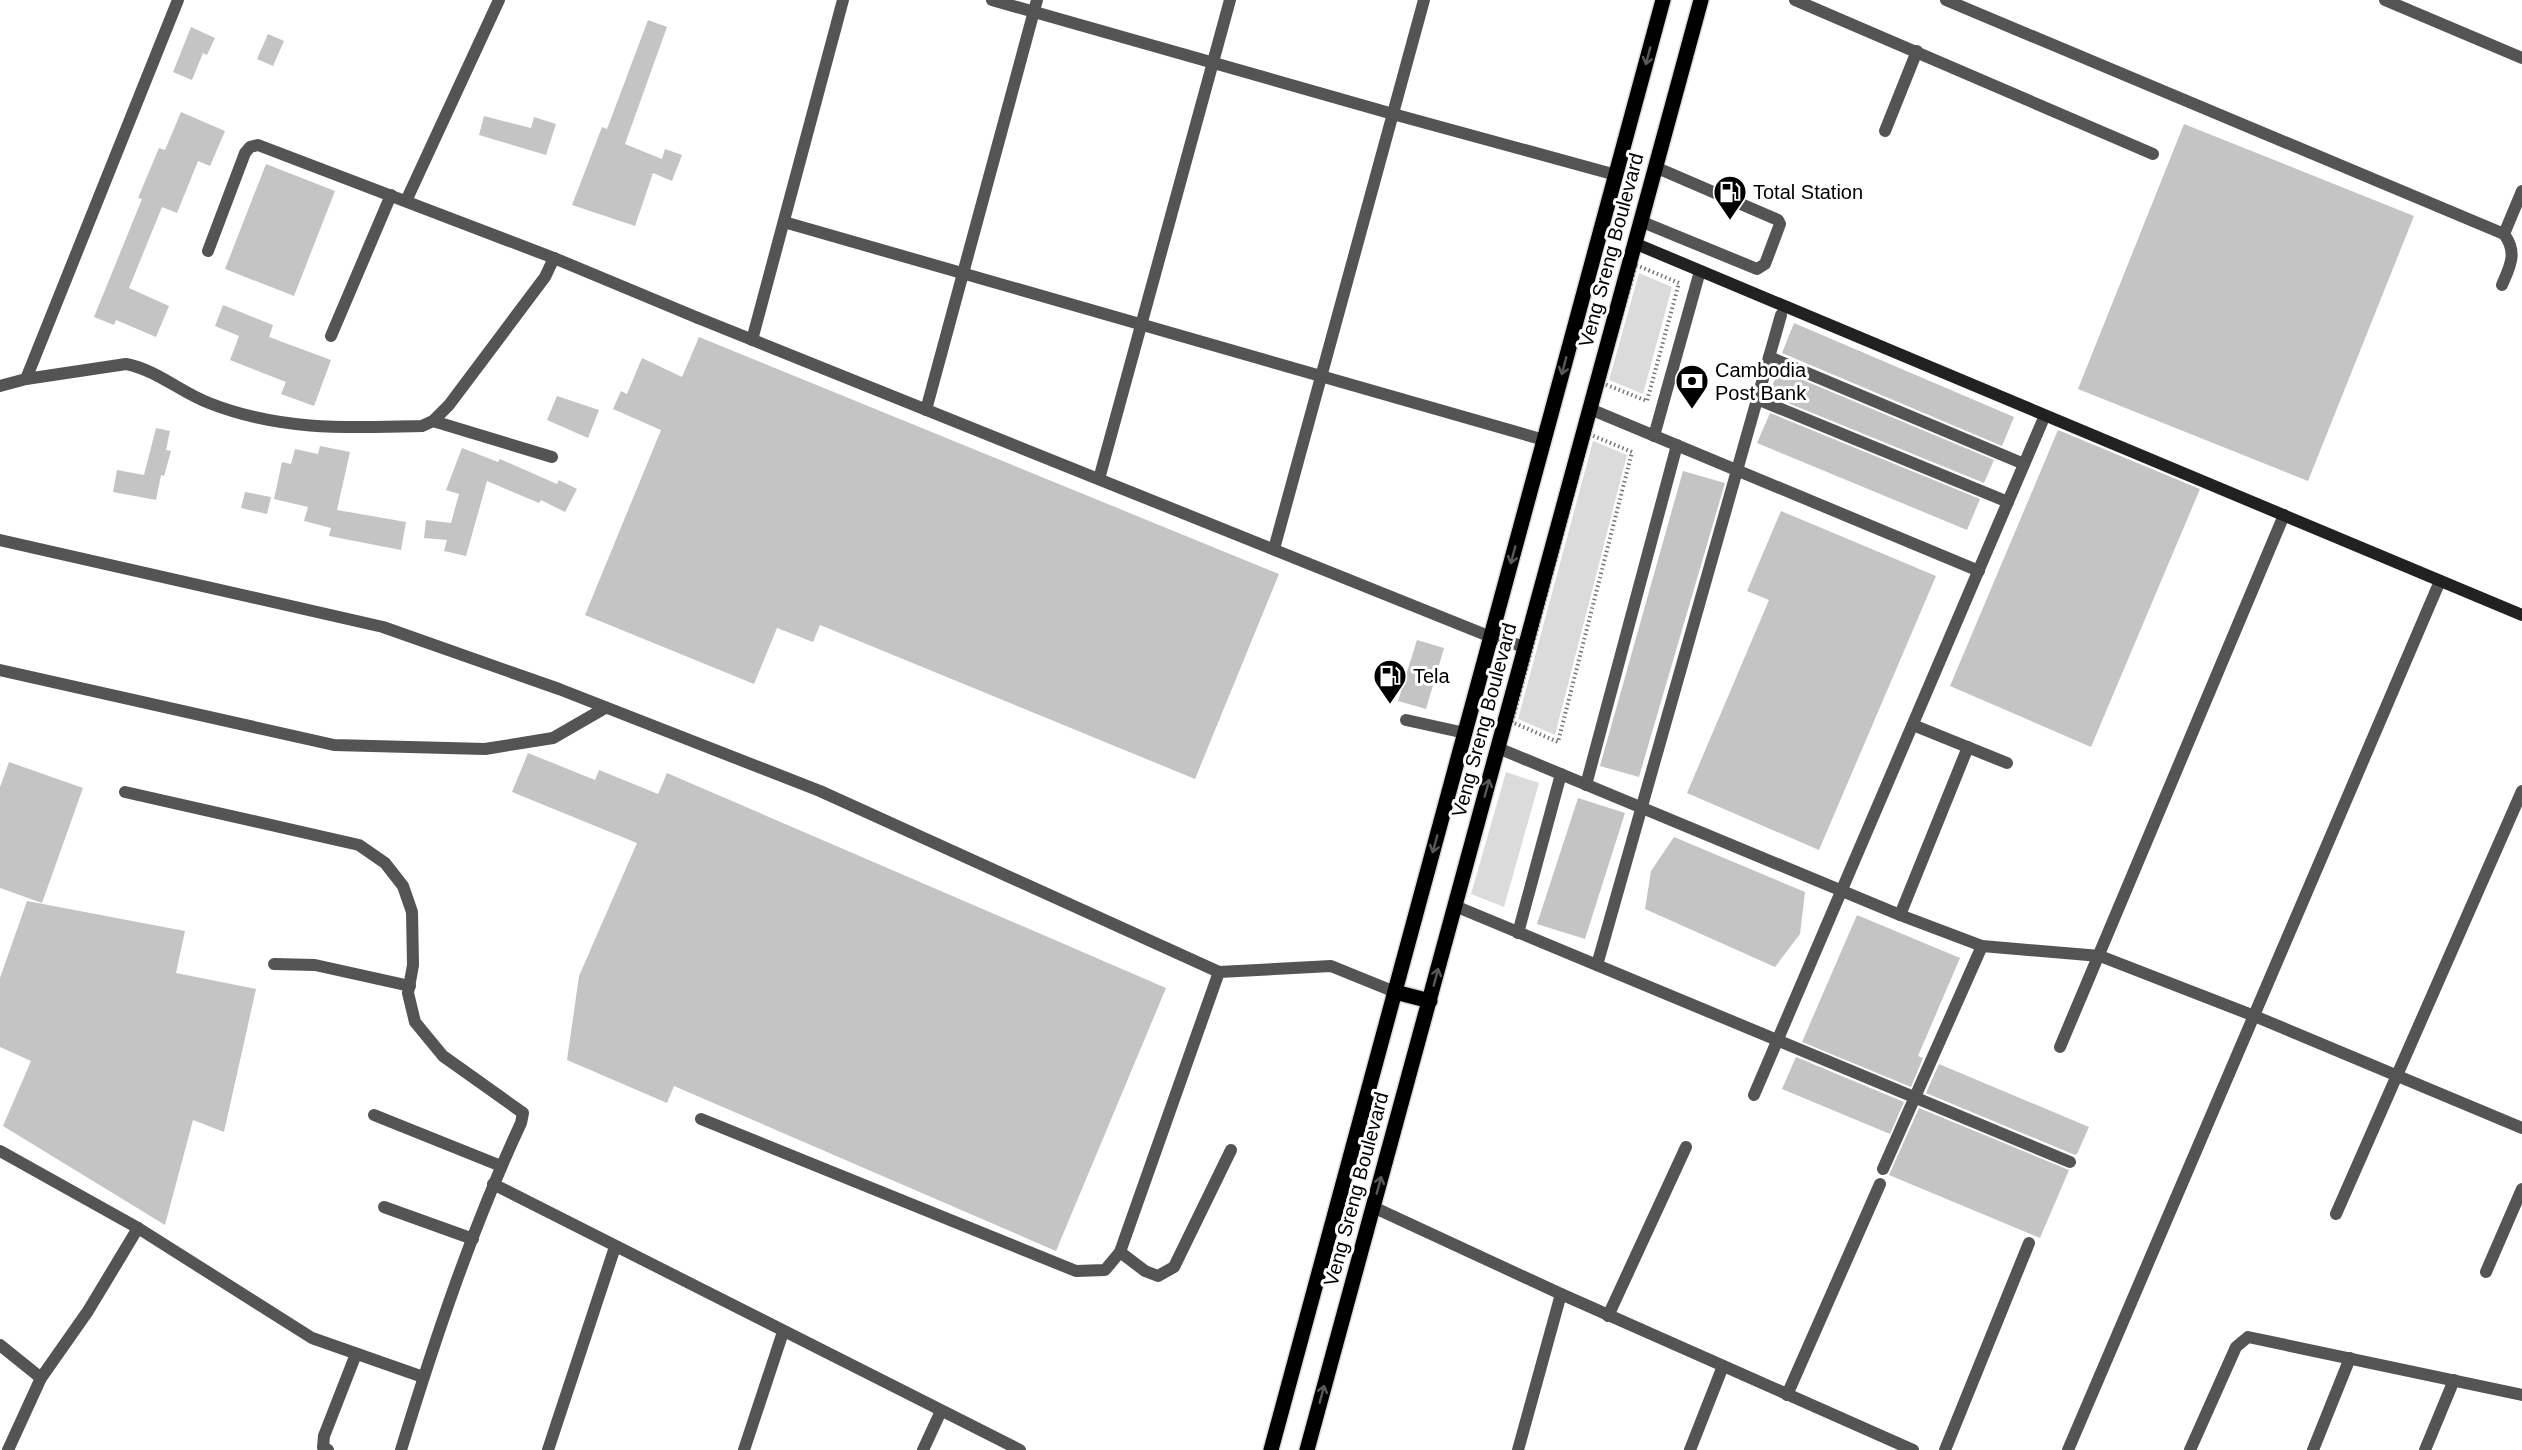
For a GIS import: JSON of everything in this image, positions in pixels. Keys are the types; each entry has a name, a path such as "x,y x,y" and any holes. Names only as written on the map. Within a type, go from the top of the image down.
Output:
{"main road":[{"name":"Veng Sreng Boulevard","path":"1271,1450 1663,0"},
{"name":"Veng Sreng Boulevard","path":"1307,1450 1701,0"},
{"path":"1395,992 1430,1001"}],"street":[{"path":"26,379 178,0"},
{"path":"405,201 499,0"},
{"path":"752,340 843,0"},
{"path":"992,0 1035,6 1212,63 1616,175"},
{"path":"1099,479 1230,0"},
{"path":"1274,549 1424,0"},
{"path":"1795,0 2153,154"},
{"path":"1946,0 2504,234 2510,242 2513,258 2502,285"},
{"path":"2385,0 2522,58"},
{"path":"926,410 1035,6"},
{"path":"1885,131 1917,51"},
{"path":"208,251 245,153 250,147 258,145 554,258 1491,637 1525,647"},
{"path":"1640,221 1757,269 1765,264 1780,224 1778,220 1655,167"},
{"path":"2504,234 2522,191"},
{"path":"331,336 391,195"},
{"path":"784,222 1544,440"},
{"path":"1635,243 2522,615"},
{"path":"0,386 26,379 126,364 142,367 207,403 259,419 333,429 422,426 433,421 449,405 545,277 554,258"},
{"path":"1654,436 1700,271"},
{"path":"1597,965 1781,315"},
{"path":"1769,357 2024,464"},
{"path":"1757,399 2008,502"},
{"path":"1590,409 1979,571"},
{"path":"1754,1095 2043,420"},
{"path":"433,421 552,457"},
{"path":"1586,785 1677,445"},
{"path":"2060,1047 2284,515"},
{"path":"0,540 383,627 605,708 820,791 1219,972 1331,966 1395,992"},
{"path":"2068,1450 2252,1015 2440,580"},
{"path":"0,670 334,744 485,749 553,738 605,708"},
{"path":"1406,720 1465,733"},
{"path":"1913,725 2007,763"},
{"path":"1900,915 1968,747"},
{"path":"1498,748 1900,915 1982,946 2100,956 2252,1015 2522,1128"},
{"path":"1518,933 1561,774"},
{"path":"2336,1214 2522,791"},
{"path":"125,792 359,845 385,863 402,886 412,912 413,965 408,993 415,1022 443,1056 523,1113 493,1184 423,1377 401,1450"},
{"path":"1455,906 2070,1162"},
{"path":"1883,1169 1982,946"},
{"path":"274,964 315,965 410,986"},
{"path":"701,1119 1076,1271 1105,1270 1120,1252 1219,972"},
{"path":"374,1114 501,1166"},
{"path":"1608,1316 1686,1147"},
{"path":"1120,1252 1145,1271 1158,1276 1174,1267 1231,1150"},
{"path":"0,1151 138,1228 312,1338 423,1377"},
{"path":"493,1184 1020,1450"},
{"path":"1787,1395 1880,1184"},
{"path":"2486,1272 2522,1188"},
{"path":"384,1207 473,1239"},
{"path":"1373,1207 1608,1316 1913,1450"},
{"path":"8,1450 41,1378 88,1311 138,1228"},
{"path":"1945,1450 2030,1243"},
{"path":"548,1450 615,1247"},
{"path":"1518,1450 1560,1294"},
{"path":"744,1450 783,1332"},
{"path":"2190,1450 2236,1347 2248,1337 2522,1395"},
{"path":"0,1345 41,1378"},
{"path":"328,1450 323,1447 324,1436 356,1354"},
{"path":"2313,1450 2350,1358"},
{"path":"1690,1450 1723,1366"},
{"path":"2425,1450 2454,1380"},
{"path":"923,1450 941,1411"}],"path":[{"path":"1636,265 1679,284 1647,401 1602,383 1636,265"},
{"path":"1589,434 1632,452 1558,742 1512,722 1515,711 1589,434"}],"shaded area":[{"path":"1639,273 1672,287 1643,394 1609,380"},
{"path":"1593,441 1627,455 1555,735 1518,719"},
{"path":"1506,772 1539,783 1504,907 1471,894"}],"building":[{"path":"648,20 667,27 625,144 662,159 665,149 682,155 672,181 653,173 635,226 572,205 602,127 607,129"},
{"path":"191,27 215,38 207,55 203,53 192,80 173,72"},
{"path":"268,34 284,41 273,66 257,59"},
{"path":"181,112 225,131 210,166 198,161 177,213 162,207 129,288 169,306 156,337 116,320 114,325 94,317 142,199 138,198 159,148 165,150"},
{"path":"484,116 531,128 534,117 556,124 546,155 479,135"},
{"path":"2184,124 2414,216 2308,481 2078,389"},
{"path":"266,164 335,191 294,296 225,269"},
{"path":"223,305 273,325 269,337 331,360 314,406 281,394 286,382 230,360 239,336 215,326"},
{"path":"1794,323 2014,417 2002,446 1782,353"},
{"path":"699,337 1279,574 1195,779 820,625 813,642 777,628 754,684 585,615 661,430 613,409 621,391 627,394 642,358 682,377"},
{"path":"1779,370 1994,460 1984,483 1768,395"},
{"path":"557,396 599,410 588,438 547,420"},
{"path":"1770,413 1980,499 1967,530 1757,443"},
{"path":"156,428 170,431 166,450 171,451 164,476 161,475 156,500 113,492 117,470 144,475"},
{"path":"2058,430 2200,489 2091,747 1950,686"},
{"path":"320,446 350,452 337,510 406,522 401,550 329,536 331,528 304,521 308,507 274,499 282,462 291,464 295,449 318,454"},
{"path":"462,448 498,462 500,459 557,484 559,480 577,489 565,512 541,500 539,503 487,481 466,556 444,551 447,540 424,538 426,520 451,523 459,494 446,490"},
{"path":"1683,471 1725,483 1639,777 1600,766"},
{"path":"245,492 271,497 267,514 241,508"},
{"path":"1781,511 1936,576 1819,850 1687,793 1769,600 1747,591"},
{"path":"1417,640 1444,648 1426,709 1398,701"},
{"path":"528,753 595,780 599,770 658,794 667,773 1166,988 1056,1251 674,1086 667,1103 567,1060 579,976 637,843 512,792"},
{"path":"9,762 83,788 42,903 0,888 0,787"},
{"path":"1578,798 1625,813 1585,939 1537,924"},
{"path":"1674,837 1805,892 1800,934 1775,967 1645,909 1651,871"},
{"path":"27,901 185,931 176,973 256,989 224,1132 193,1120 165,1225 3,1126 31,1061 0,1047 0,978"},
{"path":"1857,915 1960,958 1918,1056 1923,1058 1911,1087 1802,1042"},
{"path":"1796,1057 1904,1102 1890,1134 1782,1089"},
{"path":"1939,1064 2089,1127 2077,1154 1926,1093"},
{"path":"1919,1108 2069,1170 2040,1238 1889,1175"}],"place":[{"name":"Total Station","path":"1730,221"},
{"name":"Cambodia Post Bank","path":"1692,410"},
{"name":"Tela","path":"1390,705"}]}
